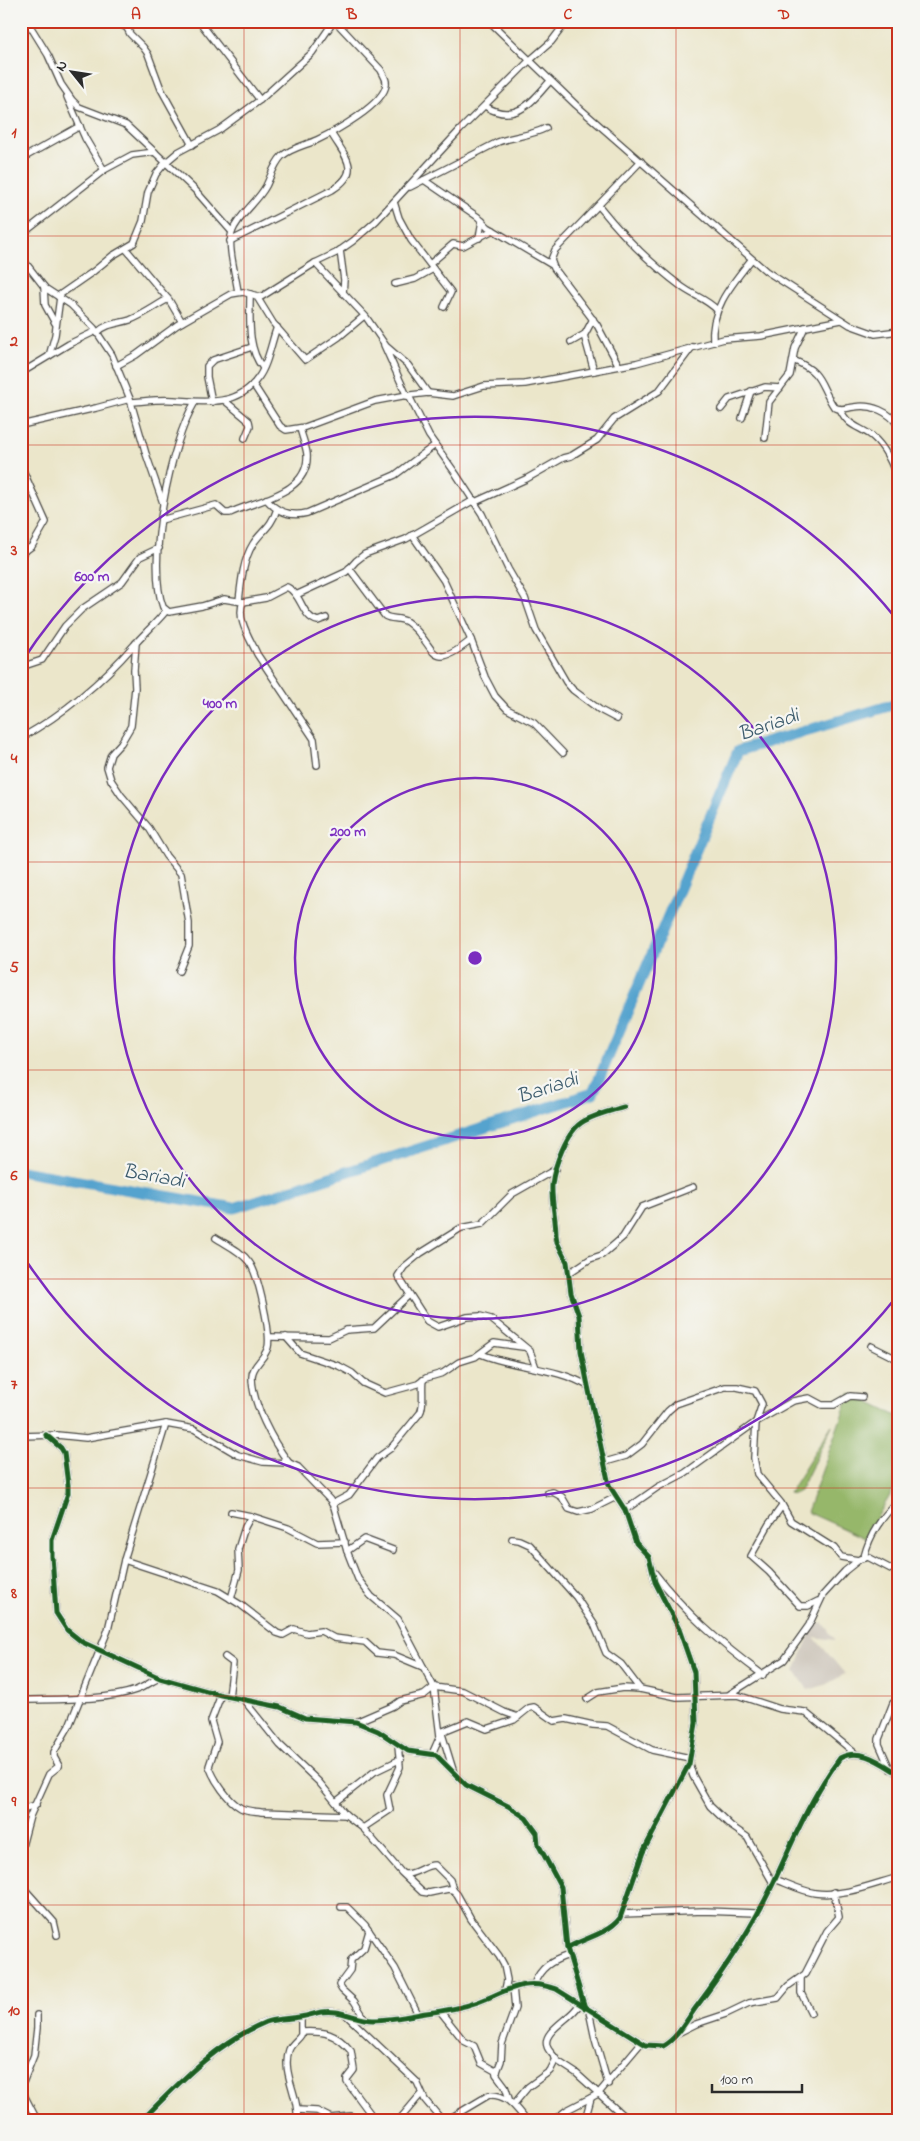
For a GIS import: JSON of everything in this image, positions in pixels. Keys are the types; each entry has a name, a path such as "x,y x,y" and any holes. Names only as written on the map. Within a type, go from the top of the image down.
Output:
{"street":[{"path":"27,21 48,55 88,144 104,170"},
{"path":"114,21 127,28 130,34 144,47 161,89 192,145"},
{"path":"199,21 260,100"},
{"path":"59,297 112,256 134,243 140,232 148,192 156,174 165,163 219,130 260,100 312,53 334,21 381,70 386,79 386,84 381,96 363,112 331,133 290,150 283,156 265,188 237,222 232,232 230,241 238,292"},
{"path":"489,21 550,81 751,260 794,291 850,325 876,334 899,332"},
{"path":"116,366 182,322 217,302 238,292 253,296 264,296 315,263 340,250 376,221 485,106 529,61 551,42 566,21"},
{"path":"485,106 493,111 507,113 523,108 550,81"},
{"path":"61,84 79,107 126,125 213,208 232,232"},
{"path":"21,148 24,157 80,126"},
{"path":"408,188 498,142 508,138 533,134 546,128"},
{"path":"230,241 332,190 346,180 349,170 348,162 331,133"},
{"path":"21,235 104,170 132,155 155,152"},
{"path":"552,265 551,260 555,250 641,161"},
{"path":"424,180 482,220 493,230 552,265 593,319 619,366"},
{"path":"394,202 404,228 451,292 444,307"},
{"path":"599,206 628,239 662,271 717,310"},
{"path":"479,238 482,220"},
{"path":"395,284 414,279 432,266 453,244 463,246 493,230"},
{"path":"126,249 168,299 182,322"},
{"path":"340,250 344,280 342,293"},
{"path":"21,257 44,287 71,305 97,332 116,366 131,400 146,454 163,504"},
{"path":"713,342 713,324 722,299 751,260"},
{"path":"315,263 364,316 383,342 408,365 428,394"},
{"path":"44,287 45,304 56,323"},
{"path":"253,296 277,328 307,360 339,338 364,316"},
{"path":"253,296 252,347 257,360 263,368"},
{"path":"49,356 54,341 59,312 59,297"},
{"path":"21,373 105,326 136,317 168,299"},
{"path":"571,342 584,335 593,319"},
{"path":"253,384 280,426 286,430 300,428 374,401 428,394 453,396 484,386 525,384 594,372 713,342 761,336 841,320"},
{"path":"765,438 769,402 790,375 795,348 805,327"},
{"path":"21,424 131,400 212,402 234,397 259,378 277,328"},
{"path":"584,335 594,372"},
{"path":"383,342 419,420 474,501 508,569 525,598 536,630 566,682 577,694 600,710 618,719"},
{"path":"212,402 207,377 207,366 213,360 252,347"},
{"path":"296,596 340,575 365,554 412,535 474,501 489,498 563,458 571,456 597,440 614,419 659,391 692,347"},
{"path":"793,360 815,372 834,408 840,409 856,406 884,411 890,415 899,427"},
{"path":"720,409 728,399 766,387 780,388"},
{"path":"742,418 751,391"},
{"path":"224,400 249,420 250,426 245,438"},
{"path":"166,611 162,608 156,584 163,504 183,426 195,402"},
{"path":"840,409 848,422 873,437 883,449 891,462 899,484"},
{"path":"161,520 216,505 228,513 288,489 299,480 305,470 307,453 300,428"},
{"path":"266,499 277,509 296,516 315,510 395,475 435,445"},
{"path":"21,466 46,522 32,546 21,554"},
{"path":"277,509 269,527 252,545 242,582 240,615 257,654 314,739 317,765"},
{"path":"412,535 444,580 471,640 485,678 501,704 515,715 534,723 563,753"},
{"path":"21,667 42,660 65,626 82,609 122,582 140,558 159,548"},
{"path":"349,568 385,616 390,619 397,617 406,622 440,656 444,657 456,651 471,640"},
{"path":"21,738 85,695 119,664 166,611 187,610 224,599 241,601 266,598 287,587 296,596 311,619 318,621 326,618"},
{"path":"136,644 135,688 131,726 121,743 111,754 106,767 121,796 149,828 166,856 182,874 190,936 187,956 179,971"},
{"path":"567,1948 614,1925 621,1914 643,1852 689,1761 696,1723 696,1696 693,1685 694,1672 686,1648 655,1582 649,1557 634,1539 625,1510 609,1485 588,1386 579,1316 571,1293 567,1262 556,1239 552,1195 556,1169 574,1129 582,1122 598,1114 624,1107"},
{"path":"536,1368 530,1351 501,1326 488,1318 467,1317 441,1327 434,1326 427,1321 398,1276 404,1266 460,1228 482,1224 512,1194 556,1169"},
{"path":"569,1273 590,1259 602,1255 623,1237 642,1207 693,1187"},
{"path":"216,1238 233,1248 251,1264 268,1326 269,1337 266,1353 252,1372 252,1382 268,1432 289,1463 305,1472 332,1504 347,1551 364,1588 376,1601 396,1616 434,1687 441,1731 455,1774"},
{"path":"269,1337 329,1338 346,1330 374,1328 409,1295"},
{"path":"286,1337 300,1353 339,1366 385,1393 418,1384 423,1380 444,1373 458,1362 481,1354 486,1348 494,1344 525,1348"},
{"path":"871,1346 899,1360"},
{"path":"481,1354 502,1361 536,1368 588,1386"},
{"path":"332,1504 349,1495 377,1458 391,1448 420,1413 423,1406 421,1395 423,1380"},
{"path":"605,1462 626,1456 642,1444 672,1406 725,1387 744,1388 758,1393 762,1404 756,1422 756,1471 791,1521 834,1548 841,1557 858,1560"},
{"path":"625,1510 658,1487 685,1473 756,1422 793,1401 804,1398 814,1399 826,1406 834,1406 850,1396 862,1397"},
{"path":"21,1436 46,1435 86,1438 166,1424 194,1429 238,1455 263,1462 289,1463"},
{"path":"21,1850 29,1820 49,1774 59,1766 54,1758 54,1752 69,1726 101,1650 113,1612 124,1560 166,1424"},
{"path":"46,1435 64,1453 68,1485 68,1493 52,1540 56,1613 66,1630 82,1642 160,1678 229,1697 280,1707 305,1718 356,1722 378,1731 408,1751 432,1754 440,1758 466,1785 508,1806 532,1825 537,1833 538,1844 561,1887 567,1948 587,2009 608,2084"},
{"path":"548,1493 553,1492 561,1496 569,1509 578,1512 592,1509 616,1497"},
{"path":"864,1557 868,1542 878,1523 899,1500"},
{"path":"782,1506 765,1530 751,1556 770,1572 800,1606 808,1606 818,1601"},
{"path":"231,1512 251,1516 288,1528 317,1543 345,1542"},
{"path":"231,1599 239,1570 238,1549 251,1516"},
{"path":"347,1551 364,1539 393,1550"},
{"path":"512,1539 530,1545 576,1597 594,1624 606,1654 621,1664 640,1689"},
{"path":"730,1694 763,1675 792,1652 809,1625 818,1601 832,1584 858,1560 864,1557 899,1571"},
{"path":"124,1560 218,1591 277,1633 283,1635 294,1629 304,1632 321,1632 334,1638 365,1642 378,1653 394,1655 423,1667"},
{"path":"653,1571 682,1607 732,1652 763,1675"},
{"path":"225,1657 233,1663 229,1697"},
{"path":"21,1700 80,1699 112,1696 134,1691 160,1678"},
{"path":"356,1722 400,1701 424,1695 434,1687 463,1691 518,1717"},
{"path":"587,1699 608,1690 640,1689 676,1697 730,1694 780,1708 805,1712 856,1754 876,1760 899,1774"},
{"path":"221,1695 211,1721 217,1742 209,1766 218,1783 234,1803 247,1810 261,1812 346,1815"},
{"path":"890,1769 879,1744 879,1739 893,1704 899,1698"},
{"path":"243,1700 280,1745 319,1782 346,1815 363,1828 404,1874 424,1893 453,1890"},
{"path":"441,1731 465,1722 471,1722 487,1729 518,1717 529,1708 534,1707 554,1721 566,1719 607,1726 652,1750 689,1761 710,1806 731,1826 747,1837 774,1881 815,1893 854,1890 899,1877"},
{"path":"432,1754 440,1740 441,1731"},
{"path":"363,1828 390,1810 387,1795 398,1773 401,1760 398,1746"},
{"path":"142,2120 172,2088 229,2042 270,2021 301,2017 321,2011 344,2014 366,2020 418,2014 473,2004 505,1990 525,1984 546,1985 556,1989 641,2043 653,2047 663,2046 677,2033 710,1989 774,1881 815,1796 830,1771 840,1758 856,1754"},
{"path":"336,1802 374,1772 401,1760"},
{"path":"21,1810 36,1805"},
{"path":"404,1874 414,1874 427,1866 434,1865 450,1880 453,1890 504,1965 507,1980 505,1990"},
{"path":"21,1885 54,1922 57,1936"},
{"path":"677,2033 749,2003 776,2000 788,1986 801,1978 811,1964 827,1931 839,1917 834,1892"},
{"path":"341,1908 347,1907 368,1930 395,1968 418,2014"},
{"path":"621,1914 704,1911 756,1913"},
{"path":"366,2020 354,2001 342,1990 340,1985 350,1970 351,1960 364,1948 368,1930"},
{"path":"534,1984 542,1968 558,1958 569,1955"},
{"path":"801,1978 801,1993 811,2014"},
{"path":"513,1987 515,2008 502,2044 501,2061 497,2076 505,2086 512,2103 526,2120"},
{"path":"579,2004 573,2014 547,2036 546,2044 548,2049 556,2060 576,2073 628,2120"},
{"path":"440,2011 464,2041 474,2046 481,2063 497,2072"},
{"path":"37,2014 34,2054 22,2086 27,2102 37,2120"},
{"path":"344,2014 417,2082 421,2094 442,2120"},
{"path":"297,2120 298,2110 291,2087 288,2058 290,2048 302,2032 301,2017"},
{"path":"302,2032 316,2031 332,2034 351,2050 354,2070 347,2079 347,2082 375,2120"},
{"path":"554,2120 567,2110 598,2094 641,2043"},
{"path":"512,2103 528,2086 550,2071 556,2060"},
{"path":"399,2120 421,2094"},
{"path":"446,2120 477,2104 489,2095 498,2096 512,2103"},
{"path":"585,2120 591,2098"},
{"path":"298,2110 317,2111 334,2118 351,2116 361,2120"}],"shaded area":[{"path":"822,1622 835,1640 814,1637 845,1674 825,1685 808,1690 795,1670 813,1627"}],"green space":[{"path":"850,1393 899,1417 899,1480 865,1538 807,1512"},
{"path":"832,1425 800,1491 793,1494 789,1493"}],"waterway":[{"name":"Bariadi","path":"21,1171 234,1208 593,1093 738,751 899,703"}],"cycle path":[{"path":"567,1948 602,1932 620,1918 643,1852 689,1764 696,1723 694,1672 679,1629 655,1582 649,1557 636,1543 625,1510 609,1485 581,1351 579,1316 571,1293 567,1262 557,1242 556,1235 552,1185 555,1168 562,1149 572,1132 584,1121 624,1107"},
{"path":"46,1435 64,1453 68,1485 68,1493 52,1540 56,1613 67,1630 82,1642 160,1678 221,1695 280,1707 305,1718 356,1722 378,1731 408,1751 436,1755 466,1785 508,1806 526,1818 537,1833 538,1844 561,1887 567,1948 585,2008"},
{"path":"142,2120 199,2065 231,2041 266,2022 321,2012 336,2012 368,2020 393,2019 459,2008 516,1987 534,1984 556,1989 646,2045 663,2046 682,2028 738,1947 772,1886 811,1804 840,1758 848,1755 863,1755 878,1761 899,1774"}]}
